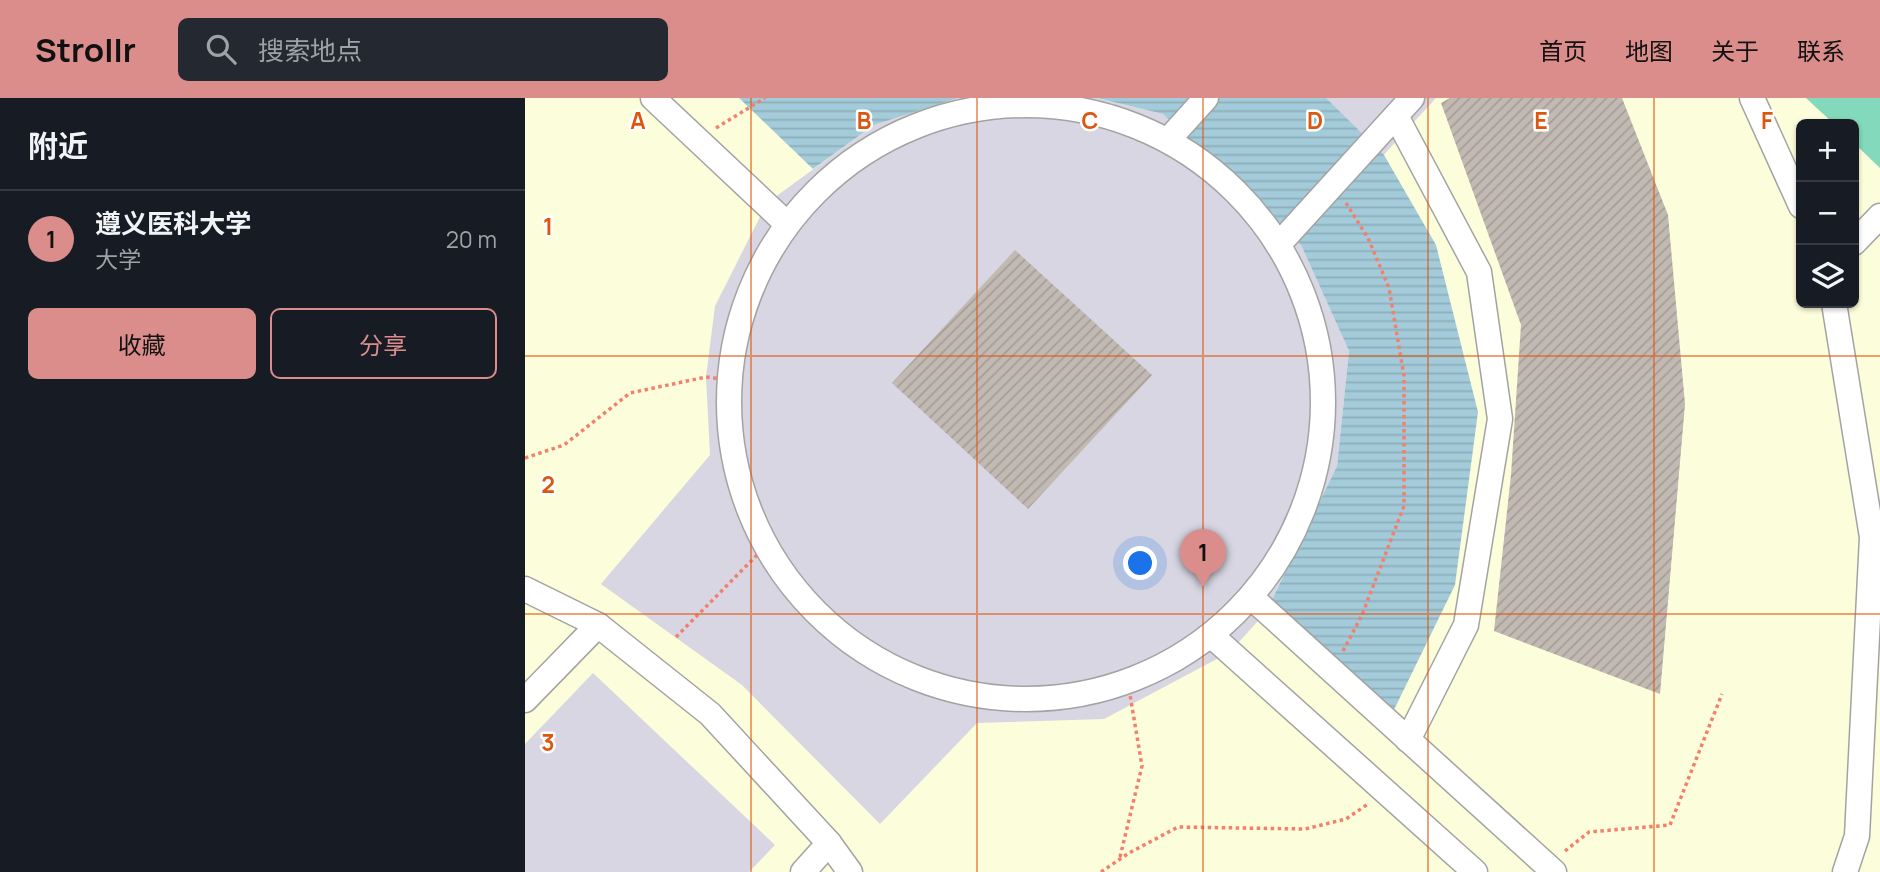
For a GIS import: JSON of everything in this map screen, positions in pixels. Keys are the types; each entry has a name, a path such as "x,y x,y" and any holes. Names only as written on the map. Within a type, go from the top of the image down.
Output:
{"street":[{"path":"653,98 786,223"},
{"path":"1169,139 1206,98"},
{"path":"1752,98 1796,195"},
{"path":"1005,104 1089,109 1169,139 1231,183 1280,243 1317,330 1325,425 1303,517 1252,598 1212,636 1128,683 1034,701 939,689 853,647 785,581 741,496 726,402 742,307 786,223 847,163 921,122 957,114 1005,104"},
{"path":"1280,243 1404,107 1479,272 1500,419 1467,625 1408,740"},
{"path":"1859,238 1880,216"},
{"path":"1835,308 1872,537 1857,836 1845,872"},
{"path":"525,589 598,625 710,714 829,844 850,872"},
{"path":"1252,598 1551,869"},
{"path":"525,700 598,625"},
{"path":"1212,636 1475,872"},
{"path":"803,872 829,844"}],"path":[{"path":"698,139 765,98"},
{"path":"1332,671 1362,614 1404,506 1404,376 1389,288 1368,238 1334,184"},
{"path":"525,458 564,445 630,393 706,377 730,380"},
{"path":"675,638 767,546"},
{"path":"1120,859 1142,766 1128,683"},
{"path":"1551,869 1589,832 1670,825 1722,694"},
{"path":"1101,872 1178,827 1305,829 1346,819 1386,792"}],"shaded area":[{"path":"525,98 1880,98 1880,872 525,872"},
{"path":"958,98 1097,98 1163,114 1179,98 1436,98 1301,245 1349,351 1337,466 1266,612 1230,652 1104,719 977,723 880,824 742,685 601,584 710,455 706,377 715,306 767,203 874,125"},
{"path":"593,673 775,845 749,872 525,872 525,744"}],"green space":[{"path":"1806,98 1880,98 1880,168 1859,148 1859,119 1829,119"}],"water":[{"path":"739,98 958,98 874,125 813,169"},
{"path":"1097,98 1326,98 1384,155 1436,245 1478,412 1455,585 1388,722 1266,612 1337,466 1349,351 1301,245 1163,114"}],"building":[{"path":"1450,98 1622,98 1668,215 1685,404 1660,694 1494,631 1511,475 1521,325 1441,103"},
{"path":"1015,250 1152,375 1028,509 892,383"}],"place":[{"name":"遵义医科大学","path":"1203,587"}]}
